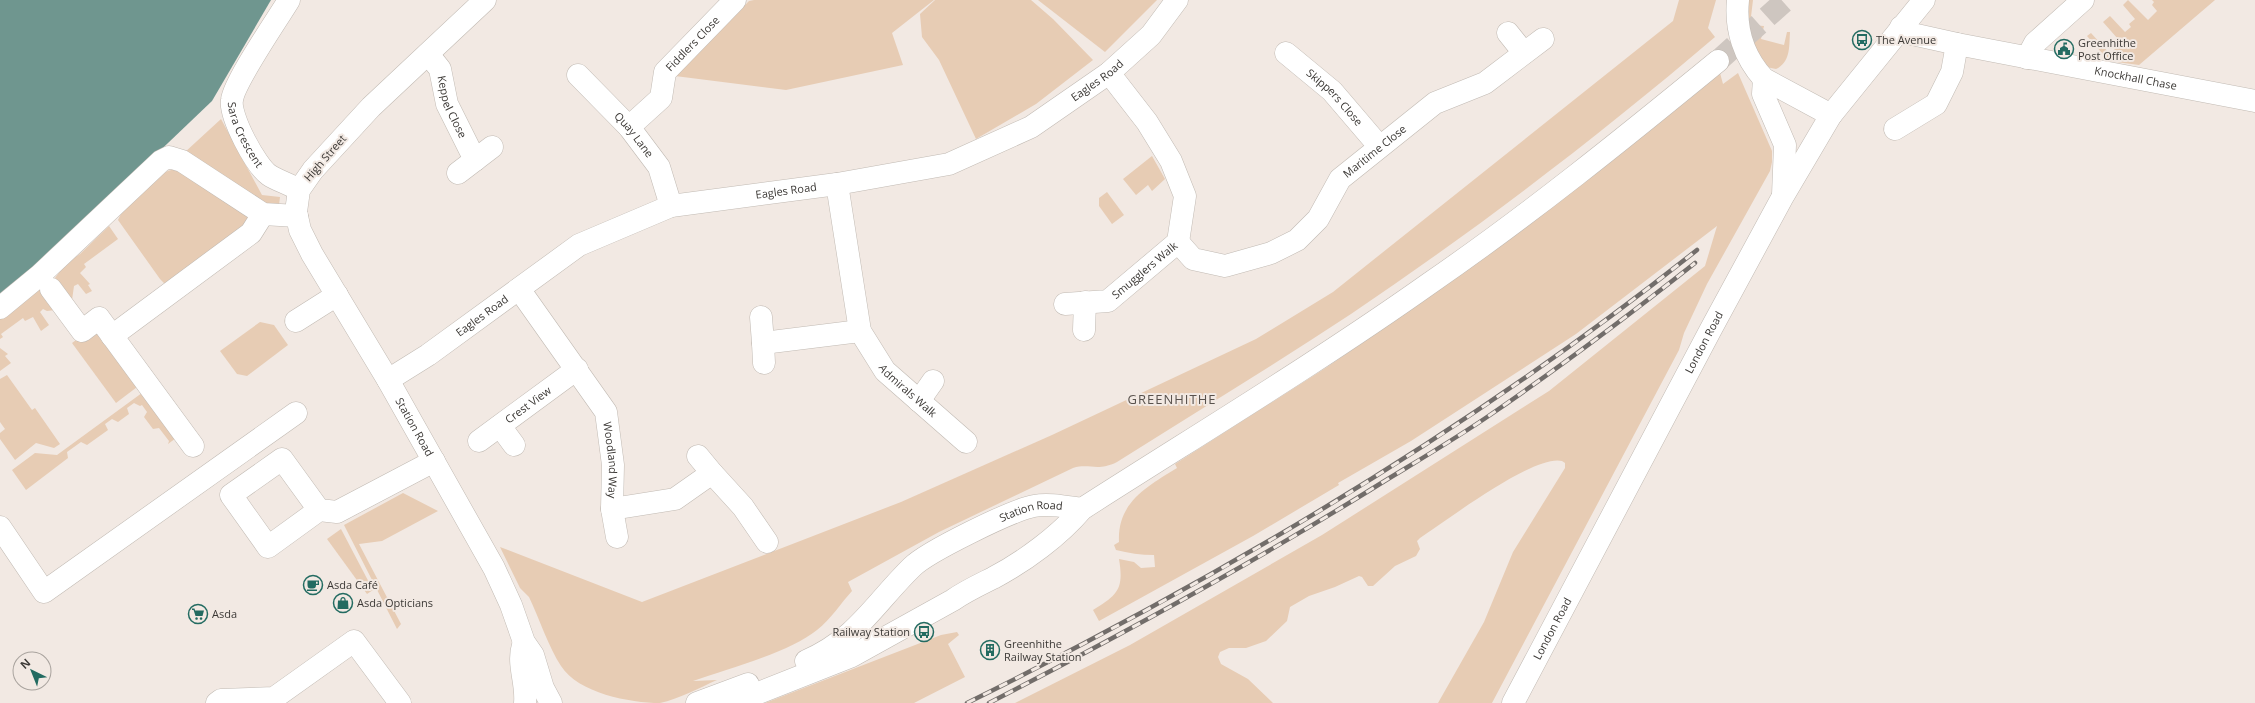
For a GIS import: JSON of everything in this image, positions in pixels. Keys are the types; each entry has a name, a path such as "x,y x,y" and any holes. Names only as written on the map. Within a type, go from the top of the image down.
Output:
{"street":[{"name":"Sara Crescent","path":"289,0 240,80 232,99 232,111 259,166 270,175 299,190"},
{"name":"Fiddlers Close","path":"629,127 660,98 665,72 735,0"},
{"name":"Eagles Road","path":"388,380 428,355 579,245 671,206 838,184 949,164 1031,127 1109,73 1151,35 1177,0"},
{"path":"1738,0 1740,37 1751,63 1764,79 1831,115"},
{"name":"London Road","path":"1513,703 1707,336 1782,198 1831,115 1924,0"},
{"path":"2027,58 2035,43 2083,0"},
{"name":"High Street","path":"296,216 296,201 299,190 313,170 354,124 428,54 475,3"},
{"name":"Knockhall Chase","path":"1901,27 1912,34 1957,44 2255,101"},
{"path":"1508,33 1524,53"},
{"name":"Maritime Close","path":"1178,242 1194,259 1225,266 1271,253 1297,240 1318,219 1340,179 1379,146 1435,103 1485,83 1544,39"},
{"path":"1895,129 1936,104 1952,72 1957,44"},
{"name":"Skippers Close","path":"1286,53 1332,91 1379,146"},
{"name":"Keppel Close","path":"428,54 440,68 447,104 475,160"},
{"path":"1082,508 1344,342 1430,284 1614,147 1718,61"},
{"name":"Smugglers Walk","path":"1084,330 1075,303 1108,301 1178,242 1185,196 1170,160 1147,122 1109,73"},
{"name":"Quay Lane","path":"578,75 629,127 659,167 671,206"},
{"path":"1764,79 1763,94 1786,144"},
{"path":"1782,198 1789,114 1796,96"},
{"path":"458,173 492,147"},
{"path":"0,308 51,265 161,161 169,157 182,161 263,214 296,216"},
{"name":"Admirals Walk","path":"838,184 860,331 885,371 966,442"},
{"path":"112,336 251,232 263,214"},
{"name":"Station Road","path":"296,216 300,230 309,250 388,380 503,587 516,617 524,642 532,655 543,688 551,703"},
{"path":"51,289 82,331 99,318 193,446"},
{"name":"Woodland Way","path":"519,289 606,412 613,465 612,509 675,499 712,473"},
{"path":"296,321 337,295"},
{"path":"761,317 764,353 860,331"},
{"name":"Crest View","path":"479,441 577,369"},
{"path":"919,401 933,381"},
{"path":"0,528 44,592 296,413"},
{"path":"500,426 514,444"},
{"path":"698,456 742,507 767,542"},
{"path":"319,510 337,512 434,461"},
{"name":"Station Road","path":"701,702 822,653 841,642 868,618 916,563 949,544 1014,513 1034,506 1082,508"},
{"name":"Station Road","path":"733,703 857,654 924,617 963,592 994,577 1029,554 1061,531 1082,508"},
{"path":"612,509 617,537"},
{"name":"Station Road","path":"868,618 897,616 939,595 963,592"},
{"path":"217,703 221,700 274,698 354,641 400,703"},
{"name":"Station Road","path":"524,642 519,656 525,687 525,703"}],"shaded area":[{"path":"934,0 892,33 903,65 786,90 675,76 749,1"},
{"path":"935,0 1031,0 1053,19 1093,60 1036,104 976,139 939,60 922,37 920,14"},
{"path":"1038,0 1157,0 1105,52"},
{"path":"1679,0 1716,0 1708,28 1715,37 1671,74 1537,181 1398,282 1293,352 1117,462 1099,467 1084,466 1073,468 939,532 848,582 852,591 827,621 805,638 775,653 693,681 717,680 674,699 660,703 648,703 606,695 579,683 561,666 548,642 529,597 520,588 500,547 642,602 901,502 1052,435 1256,339 1333,292 1673,21"},
{"path":"1746,0 1753,0 1750,25 1764,26 1761,39 1784,45 1787,32 1790,32 1787,58 1781,66 1776,69 1766,67 1750,42"},
{"path":"2128,0 2148,20 2157,11 2152,5 2154,2 2152,0 2215,0 2139,65 2109,61 2087,36 2091,33 2110,54 2116,48 2112,44 2118,39 2103,22 2110,16 2125,32 2131,27 2129,24 2135,19 2123,5"},
{"path":"1720,73 1723,84 1738,73 1772,151 1770,171 1707,284 1684,333 1679,350 1492,703 1438,703 1484,622 1513,552 1565,468 1565,463 1562,461 1549,462 1532,468 1490,490 1420,538 1417,541 1420,549 1416,556 1395,566 1373,586 1368,586 1362,577 1359,576 1335,587 1309,596 1290,607 1287,621 1266,641 1246,648 1229,648 1220,652 1218,657 1221,664 1248,679 1273,703 1015,703 1130,645 1322,535 1549,391 1705,266 1717,226 1576,334 1411,441 1338,483 1339,485 1253,536 1099,621 1093,610 1114,595 1117,590 1121,578 1119,559 1134,562 1141,568 1155,567 1154,555 1135,554 1116,550 1114,545 1119,542 1123,516 1136,497 1145,489 1177,468 1175,464 1327,367 1442,288"},
{"path":"221,119 262,195 280,197 279,205 270,207 184,153"},
{"path":"1152,156 1165,179 1152,191 1148,185 1136,195 1123,179"},
{"path":"180,168 250,212 253,222 167,286 160,279 118,220 126,208 147,189 152,180 165,172"},
{"path":"1107,192 1124,215 1112,224 1099,206 1099,198"},
{"path":"109,226 118,239 84,264 86,267 80,273 90,284 88,285 92,291 86,294 78,284 74,286 72,300 55,278 66,263 80,254"},
{"path":"41,287 55,310 47,311 43,309 40,312 49,325 41,331 33,317 25,321 23,318 1,334 3,337 0,339 0,318 17,308"},
{"path":"260,322 274,325 288,345 247,376 237,374 220,351"},
{"path":"98,324 141,384 116,403 72,343"},
{"path":"0,348 8,354 5,356 11,363 0,371"},
{"path":"7,375 32,410 35,408 60,444 54,448 36,443 15,460 0,439 0,433 5,429 0,422 0,379"},
{"path":"146,390 180,435 168,444 169,441 159,428 153,429 144,417 147,412 142,405 140,406 134,403 127,408 129,414 118,422 112,419 105,424 108,430 87,445 81,442 67,452 68,458 26,490 12,470 35,453 57,455"},
{"path":"403,493 438,511 382,541 359,544 401,624 397,629 344,525"},
{"path":"341,529 373,590 367,594 327,539"},
{"path":"957,632 959,635 948,644 965,677 914,703 765,703 941,635"}],"water":[{"path":"0,0 271,0 212,101 36,269 0,298"}],"tunnel":[{"path":"1718,61 1786,0"}],"railway":[{"path":"967,703 1158,604 1252,551 1344,496 1435,439 1524,378 1612,316 1697,250"},
{"path":"989,703 1139,624 1237,569 1335,512 1450,441 1490,415 1568,360 1695,263"}],"place":[{"name":"The Avenue","path":"1862,40"},
{"name":"Greenhithe Post Office","path":"2064,49"},
{"name":"Asda Café","path":"313,585"},
{"name":"Asda Opticians","path":"343,603"},
{"name":"Asda","path":"198,614"},
{"name":"Railway Station","path":"924,632"},
{"name":"Greenhithe Railway Station","path":"990,650"}],"district":[{"name":"GREENHITHE","path":"1172,399"}]}
